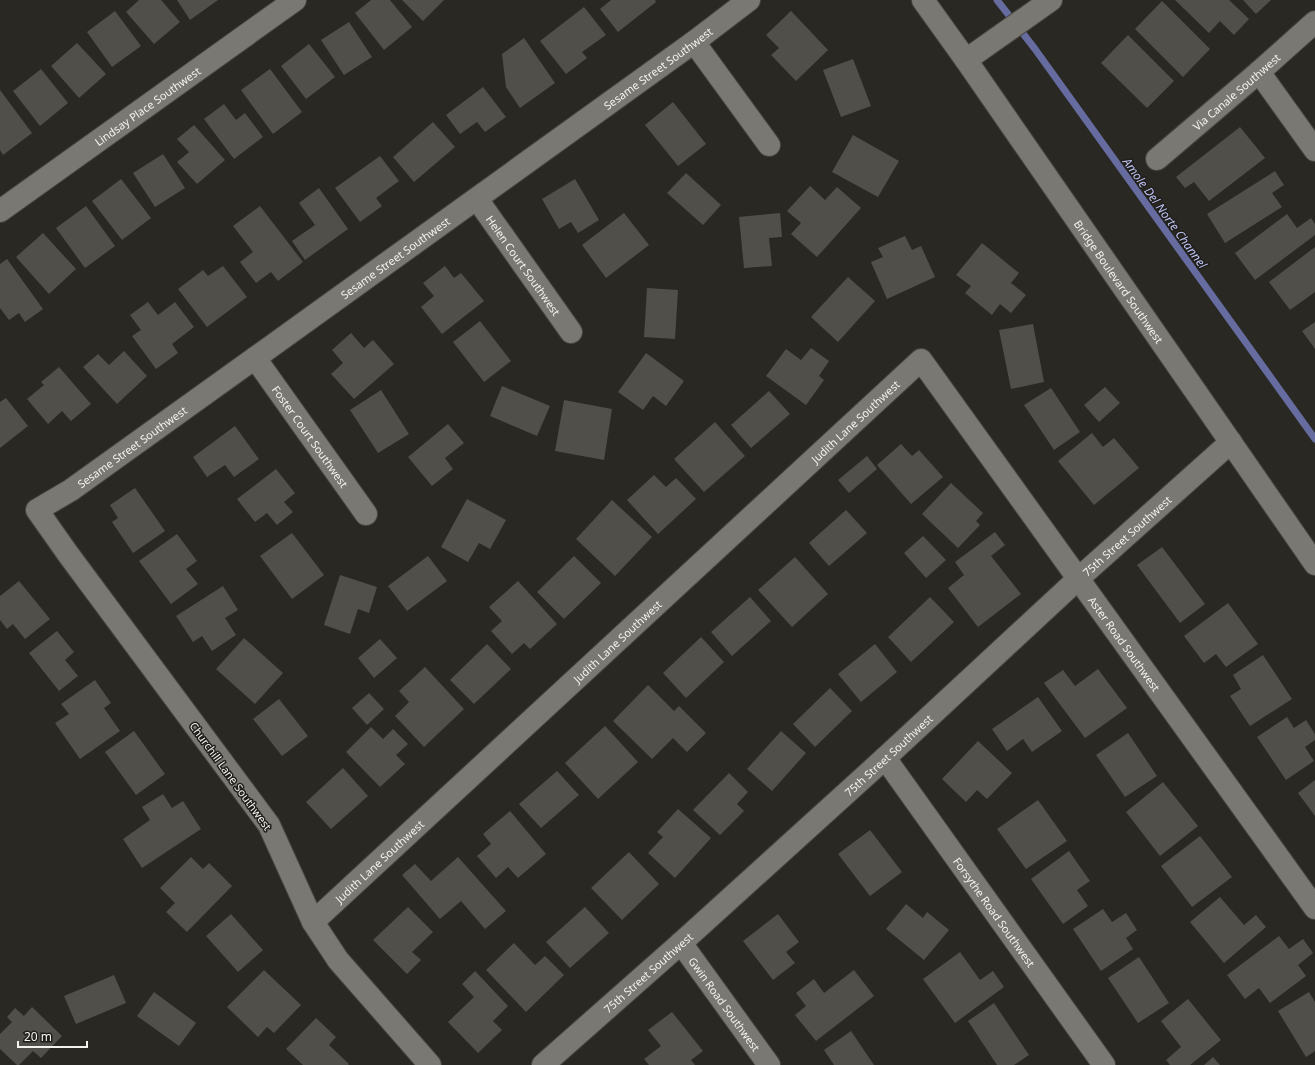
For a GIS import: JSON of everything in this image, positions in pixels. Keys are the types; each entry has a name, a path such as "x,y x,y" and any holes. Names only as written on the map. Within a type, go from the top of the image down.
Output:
{"street":[{"name":"Lindsay Place Southwest","path":"0,212 295,0"},
{"name":"Sesame Street Southwest","path":"38,510 70,490 256,358 694,42 749,0"},
{"name":"Bridge Boulevard Southwest","path":"923,0 1315,564"},
{"path":"966,60 1043,5"},
{"name":"Via Canale Southwest","path":"1157,159 1315,22"},
{"path":"694,42 769,145"},
{"path":"1259,72 1315,150"},
{"name":"Helen Court Southwest","path":"477,199 571,332"},
{"name":"Foster Court Southwest","path":"256,358 366,514"},
{"name":"Aster Road Southwest","path":"921,360 1315,908"},
{"name":"Judith Lane Southwest","path":"313,922 921,360"},
{"name":"75th Street Southwest","path":"543,1065 681,943 885,758 1079,578 1231,442"},
{"name":"Churchill Lane Southwest","path":"38,510 73,560 269,825 313,922 338,960 430,1065"},
{"name":"Forsythe Road Southwest","path":"885,758 1104,1065"},
{"name":"Gwin Road Southwest","path":"681,943 769,1065"}],"building":[{"path":"139,0 161,0 180,22 154,44 126,12"},
{"path":"177,0 218,0 190,20"},
{"path":"371,0 390,0 412,27 384,50 355,13"},
{"path":"402,0 444,0 423,21"},
{"path":"611,0 655,0 656,2 618,32 600,9"},
{"path":"1175,0 1229,0 1249,19 1234,35 1220,21 1209,33"},
{"path":"1243,0 1271,0 1256,14"},
{"path":"1162,1 1210,49 1183,77 1135,29"},
{"path":"584,7 606,35 582,52 587,58 566,74 540,41"},
{"path":"115,11 141,46 112,67 87,32"},
{"path":"791,11 828,50 796,81 771,55 779,48 766,35"},
{"path":"349,22 372,57 344,75 321,40"},
{"path":"1128,35 1174,81 1147,108 1101,63"},
{"path":"524,38 555,83 520,108 506,87 502,54"},
{"path":"77,43 106,74 79,98 51,66"},
{"path":"309,44 335,77 306,99 281,66"},
{"path":"853,59 871,106 841,117 823,70"},
{"path":"41,69 68,103 40,126 13,91"},
{"path":"270,69 302,112 273,134 241,90"},
{"path":"483,87 506,117 485,132 477,122 460,134 446,115"},
{"path":"0,90 32,133 3,155 0,150"},
{"path":"673,102 706,144 678,166 645,125"},
{"path":"224,104 236,120 245,113 263,137 234,159 204,119"},
{"path":"433,122 455,147 414,182 393,157"},
{"path":"194,125 225,160 197,184 177,162 189,152 177,139"},
{"path":"1240,127 1265,158 1209,201 1194,182 1185,188 1176,177"},
{"path":"853,135 899,161 878,197 832,172"},
{"path":"163,154 185,188 155,207 133,173"},
{"path":"380,156 399,181 376,198 382,206 360,222 335,188"},
{"path":"1275,171 1284,185 1272,193 1282,207 1225,243 1207,214"},
{"path":"686,173 721,205 703,225 667,193"},
{"path":"121,179 151,218 122,240 92,201"},
{"path":"575,179 599,220 578,233 571,222 559,229 542,199"},
{"path":"810,186 825,200 837,187 861,208 817,257 791,234 801,223 787,211"},
{"path":"319,188 348,229 305,260 292,241 315,225 299,203"},
{"path":"86,206 115,246 85,268 56,228"},
{"path":"260,206 303,262 278,281 271,272 256,283 240,262 253,252 233,226"},
{"path":"624,213 649,245 606,278 582,245"},
{"path":"780,213 782,237 769,238 772,266 744,268 739,217"},
{"path":"1287,214 1297,228 1311,218 1315,224 1315,235 1255,280 1235,253"},
{"path":"43,233 76,269 49,294 16,257"},
{"path":"905,236 912,250 921,246 935,277 887,299 871,262 883,257 878,248"},
{"path":"982,243 1019,273 1011,283 1026,295 1011,313 1000,304 992,315 965,293 971,286 956,275"},
{"path":"1315,247 1315,292 1290,310 1269,282"},
{"path":"7,259 43,309 25,322 19,313 9,320 0,308 0,264"},
{"path":"223,266 247,297 207,327 178,289 203,270 208,276"},
{"path":"445,266 454,278 461,273 484,301 442,334 421,307 434,296 423,283"},
{"path":"848,277 875,301 838,342 811,317"},
{"path":"647,288 678,290 675,339 644,337"},
{"path":"148,302 158,315 175,302 194,327 172,344 178,353 156,369 132,336 141,330 130,315"},
{"path":"480,321 511,361 484,382 453,342"},
{"path":"1315,322 1315,349 1302,331"},
{"path":"1033,324 1044,382 1011,389 999,330"},
{"path":"351,333 364,348 373,340 394,364 354,399 331,374 343,363 332,350"},
{"path":"811,348 829,361 819,376 824,380 806,405 766,376 786,349 801,360"},
{"path":"124,351 147,376 117,404 83,367 98,354 109,365"},
{"path":"646,353 684,381 666,406 653,396 643,410 618,392"},
{"path":"59,367 91,404 71,421 62,411 48,424 27,399 44,385 41,382"},
{"path":"502,386 550,406 537,436 490,416"},
{"path":"1105,387 1120,403 1099,422 1084,405"},
{"path":"1051,388 1080,432 1054,450 1024,405"},
{"path":"381,390 409,434 378,453 350,410"},
{"path":"769,391 790,414 751,448 731,425"},
{"path":"6,398 28,426 0,448 0,402"},
{"path":"564,400 612,409 604,460 555,451"},
{"path":"715,422 745,456 704,492 674,459"},
{"path":"448,424 464,443 445,458 453,469 432,486 408,457"},
{"path":"235,426 259,459 234,477 225,465 207,477 193,457"},
{"path":"1092,433 1103,447 1114,438 1139,468 1094,505 1058,461"},
{"path":"901,444 912,456 919,450 943,477 911,504 877,465"},
{"path":"867,456 877,469 849,493 838,480"},
{"path":"276,469 295,493 284,502 293,512 277,525 267,513 255,522 237,499"},
{"path":"654,475 666,487 676,478 696,499 658,534 627,500"},
{"path":"951,483 983,513 976,521 980,525 958,548 922,514"},
{"path":"135,488 165,531 133,553 112,522 118,518 110,505"},
{"path":"467,499 506,520 490,549 479,543 468,562 441,547"},
{"path":"612,500 652,537 615,576 576,539"},
{"path":"846,510 867,533 829,566 809,543"},
{"path":"995,532 1005,545 991,556 1021,594 978,627 948,588 964,575 955,562"},
{"path":"292,533 324,575 292,599 260,556"},
{"path":"177,534 197,561 186,569 198,584 171,604 139,561"},
{"path":"923,536 946,560 926,578 904,553"},
{"path":"1162,547 1205,604 1180,623 1137,565"},
{"path":"428,556 447,581 407,611 388,586"},
{"path":"574,556 601,583 564,619 537,592"},
{"path":"795,557 828,594 792,627 758,590"},
{"path":"340,575 377,587 369,613 358,609 350,634 324,625"},
{"path":"19,581 50,619 25,639 13,624 7,629 0,620 0,596"},
{"path":"518,581 557,624 530,649 524,643 512,654 491,631 502,621 489,607"},
{"path":"223,586 238,610 225,618 236,635 212,651 202,636 193,642 176,616"},
{"path":"750,597 771,621 732,656 711,632"},
{"path":"930,597 954,622 911,662 888,637"},
{"path":"1228,603 1258,644 1226,667 1216,654 1204,663 1184,636"},
{"path":"57,631 74,652 65,660 78,676 59,691 29,653"},
{"path":"701,637 724,662 686,698 663,673"},
{"path":"244,638 283,673 255,704 216,669"},
{"path":"380,639 397,658 374,678 358,658"},
{"path":"487,644 511,669 474,704 450,680"},
{"path":"875,644 897,672 861,702 838,674"},
{"path":"1263,655 1292,699 1250,726 1230,696 1241,689 1233,675"},
{"path":"425,667 464,709 424,747 395,716 409,702 399,691"},
{"path":"1098,669 1127,708 1085,738 1044,683 1063,670 1075,686"},
{"path":"95,680 111,703 104,708 120,731 80,759 55,723 69,714 61,704"},
{"path":"648,685 674,711 679,706 706,733 687,752 673,738 652,759 613,721"},
{"path":"830,688 852,711 815,747 793,724"},
{"path":"369,693 384,709 367,725 352,708"},
{"path":"1038,697 1062,731 1032,752 1023,739 1007,751 992,729"},
{"path":"279,699 308,736 282,756 253,719"},
{"path":"1287,717 1294,728 1306,720 1315,734 1315,740 1305,747 1314,761 1286,780 1257,737"},
{"path":"605,726 638,762 598,799 565,763"},
{"path":"371,727 383,739 393,729 408,744 396,755 405,764 380,787 346,752"},
{"path":"134,731 165,774 136,795 105,752"},
{"path":"781,731 806,753 772,791 747,769"},
{"path":"1128,733 1157,776 1125,797 1096,755"},
{"path":"978,741 1012,773 987,799 977,790 966,802 942,779"},
{"path":"343,768 368,796 331,829 306,802"},
{"path":"557,771 579,795 541,828 519,804"},
{"path":"729,773 748,792 737,804 744,811 720,835 693,810"},
{"path":"1315,780 1315,816 1298,793"},
{"path":"1163,782 1198,826 1160,856 1126,812"},
{"path":"163,794 172,808 183,801 201,829 142,868 123,839 150,820 142,807"},
{"path":"1038,800 1067,841 1026,869 997,829"},
{"path":"678,809 711,838 675,878 648,853 663,837 657,832"},
{"path":"510,811 546,854 518,878 508,867 496,878 477,856 491,844 483,834"},
{"path":"870,830 902,872 870,896 838,854"},
{"path":"1200,836 1232,877 1192,907 1161,866"},
{"path":"1069,851 1090,881 1077,890 1088,906 1063,924 1031,879"},
{"path":"629,852 659,884 622,920 591,888"},
{"path":"191,857 203,869 209,863 232,886 187,932 166,912 175,903 160,888"},
{"path":"458,857 506,911 485,929 461,901 440,919 402,875 415,864 431,881"},
{"path":"1220,897 1244,925 1256,915 1266,927 1224,963 1190,922"},
{"path":"906,904 923,918 927,912 949,930 924,960 886,929"},
{"path":"408,907 433,932 412,952 421,960 407,974 373,940"},
{"path":"585,907 609,933 570,968 546,942"},
{"path":"1103,909 1112,922 1126,913 1137,930 1126,938 1133,949 1101,971 1073,929"},
{"path":"231,914 263,950 238,972 206,936"},
{"path":"778,914 799,942 786,952 795,963 773,980 743,941"},
{"path":"1279,936 1289,949 1303,939 1313,953 1298,965 1306,976 1270,1003 1259,988 1245,999 1227,975"},
{"path":"514,943 535,965 545,956 564,975 526,1012 486,970"},
{"path":"960,952 980,980 993,971 1004,987 955,1023 923,979"},
{"path":"1139,957 1169,1003 1138,1023 1108,978"},
{"path":"264,970 301,1005 274,1033 267,1027 258,1037 227,1007"},
{"path":"854,970 874,996 816,1041 795,1015 806,1006 796,993 814,979 824,993"},
{"path":"475,971 508,1006 493,1021 502,1030 478,1053 448,1022 474,997 462,984"},
{"path":"114,975 126,1003 76,1024 64,996"},
{"path":"154,992 196,1023 179,1046 137,1016"},
{"path":"1309,992 1315,1002 1315,1051 1306,1057 1278,1011"},
{"path":"1188,999 1221,1040 1190,1065 1170,1065 1166,1060 1181,1047 1161,1021"},
{"path":"994,1003 1029,1055 1014,1065 997,1065 968,1021"},
{"path":"32,1007 62,1036 41,1058 33,1051 19,1065 17,1065 0,1049 0,1034 12,1022 7,1017 15,1008 24,1016"},
{"path":"672,1012 703,1051 691,1060 695,1065 649,1065 644,1059 661,1046 648,1030"},
{"path":"316,1018 336,1037 329,1045 349,1064 348,1065 303,1065 286,1049"},
{"path":"851,1031 874,1065 834,1065 824,1050"},
{"path":"1213,1057 1220,1065 1204,1065"}],"waterway":[{"name":"Amole Del Norte Channel","path":"997,0 1035,49 1315,439"}]}
